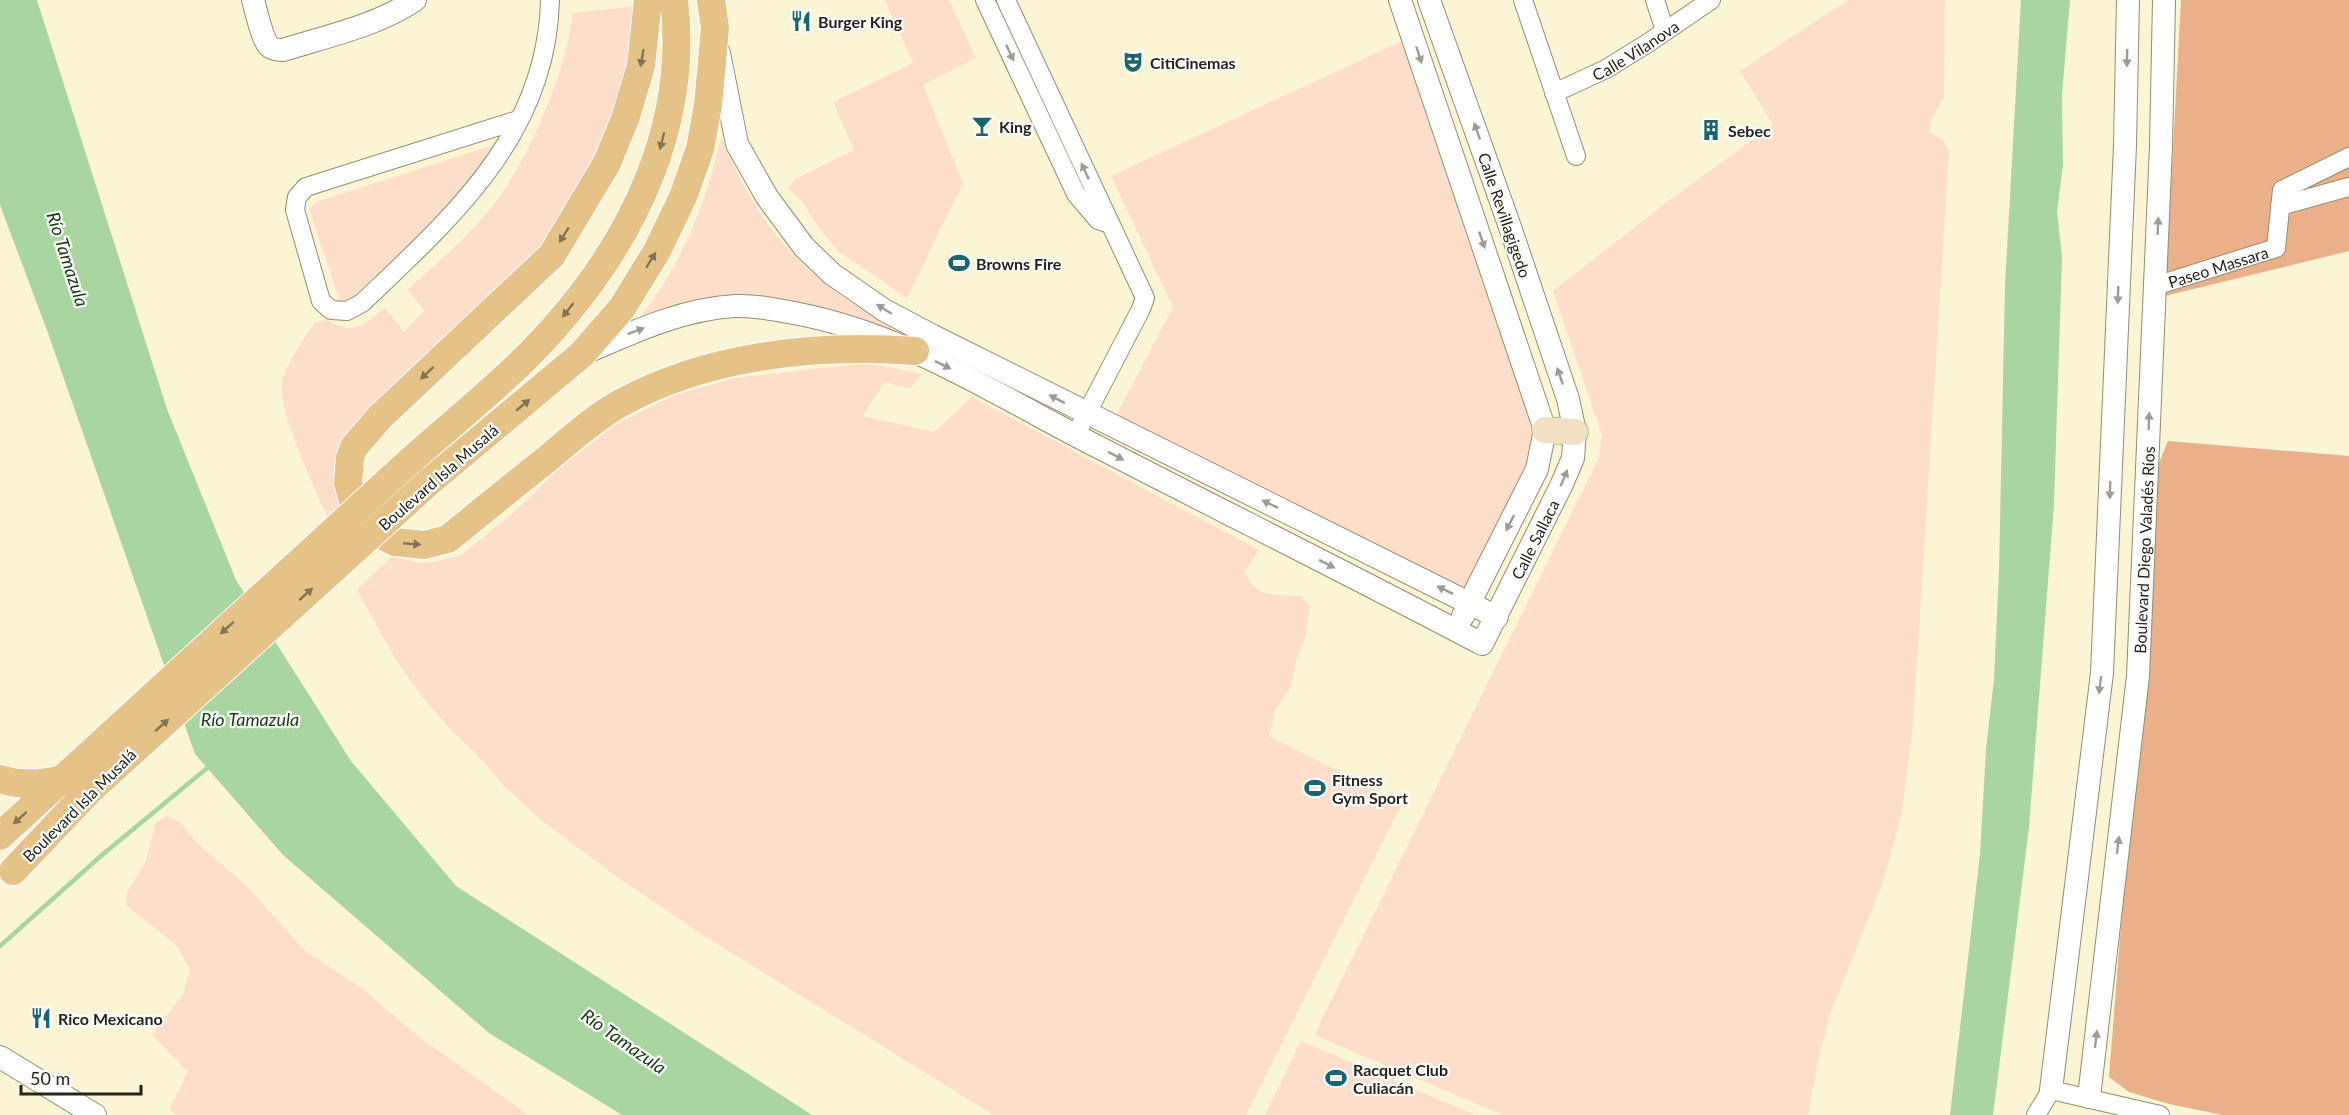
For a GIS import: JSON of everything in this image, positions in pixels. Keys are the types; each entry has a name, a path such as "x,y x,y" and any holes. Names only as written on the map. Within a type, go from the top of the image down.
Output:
{"main road":[{"path":"648,0 645,40 634,92 615,145 602,172 552,255 380,417 354,447 350,458 348,483 355,507 363,518 383,536 395,542 424,545 448,539 589,424 618,405 681,376 765,356 860,348 915,351"},
{"name":"Boulevard Isla Musalá","path":"4,868 73,781 410,461 554,329 593,279 638,207 656,164 668,117 675,71 676,14 674,0"},
{"name":"Boulevard Isla Musalá","path":"0,836 73,781 582,354 622,308 657,251 683,197 702,138 708,105 713,14"},
{"path":"1545,430 1575,432"},
{"path":"0,779 15,784 73,781"}],"street":[{"path":"253,0 269,46 276,50 344,32 401,4"},
{"path":"518,120 306,187 297,197 296,210 321,301 331,310 347,310 362,303 469,197 501,152 518,120 532,93 543,62 550,0"},
{"path":"985,0 1076,194 1098,220 1110,224"},
{"path":"1006,0 1145,298 1075,436"},
{"name":"Calle Revillagigedo","path":"1400,0 1545,430"},
{"name":"Calle Revillagigedo","path":"1429,0 1510,227 1568,399 1575,432"},
{"path":"1522,0 1576,156"},
{"path":"1654,0 1665,31"},
{"name":"Calle Vilanova","path":"1554,93 1606,69 1711,0"},
{"path":"2036,1115 2051,1090 2102,673 2124,168 2128,0"},
{"name":"Boulevard Diego Valadés Ríos","path":"2089,1097 2138,676 2161,146 2164,0"},
{"path":"713,14 729,112 737,144 767,197 804,247 832,274 885,310 1087,415 1497,617"},
{"name":"Paseo Massara","path":"2155,286 2276,248 2282,190 2349,157"},
{"path":"2280,206 2349,187"},
{"path":"582,354 683,314 736,306 774,310 853,327 915,351 996,391 1075,436 1455,630"},
{"name":"Calle Sallaca","path":"1545,430 1537,469 1455,630 1482,644 1562,484 1573,458 1575,432"},
{"path":"0,1057 95,1115"},
{"path":"2051,1090 2160,1115"}],"shaded area":[{"path":"885,0 949,0 976,58 923,85 963,183 907,298 839,252 819,228 801,200 788,188 795,179 854,150 833,102 913,63"},
{"path":"1848,0 1945,0 1944,97 1931,120 1930,133 1943,140 1949,152 1913,725 1901,817 1882,885 1830,1014 1808,1115 1503,1115 1314,1035 1598,460 1602,435 1553,291 1671,199 1773,125 1740,71"},
{"path":"2181,0 2349,0 2349,251 2165,296"},
{"path":"637,6 625,97 562,230 356,432 348,510 330,523 292,433 282,396 284,376 296,351 315,322 328,320 344,328 351,328 364,323 385,308 404,332 424,311 408,289 481,220 504,189 531,142 554,89 569,37 573,13"},
{"path":"1404,40 1531,421 1536,449 1471,591 1117,414 1173,307 1111,176"},
{"path":"721,137 734,166 763,217 798,260 843,297 870,314 964,361 778,305 627,334 660,289 686,241 706,191"},
{"path":"506,141 372,291 341,304 309,209 316,202"},
{"path":"868,363 922,374 910,389 884,382 863,416 934,432 972,397 1259,550 1244,573 1255,588 1268,594 1302,596 1310,608 1306,635 1296,661 1291,687 1276,709 1269,736 1402,803 1246,1115 994,1115 704,936 620,879 542,821 505,787 420,694 396,660 357,590 392,556 420,563 461,555 513,513 561,467 613,426 672,396 735,378"},
{"path":"2168,441 2349,456 2349,1115 2223,1115 2169,1104 2129,1092 2109,1077 2157,468"},
{"path":"168,816 180,822 198,844 248,887 304,950 363,989 415,1034 528,1115 178,1115 169,1109 188,1072 152,1035 183,994 190,970 178,947 126,905 127,893 146,860 156,822"},
{"name":"Racquet Club Culiacán","path":"1301,1041 1475,1115 1265,1115"}],"water":[{"name":"Río Tamazula","path":"0,0 37,0 167,409 236,580 351,761 456,886 812,1115 622,1115 489,1033 283,855 195,754 48,333 0,205"},
{"path":"2021,0 2070,0 2062,95 2063,165 2057,211 2062,257 2054,504 2029,827 1993,1115 1950,1115 1980,854 1986,749 1994,679 1999,571 2005,285"}],"waterway":[{"path":"0,946 102,855 206,769"}],"place":[{"name":"Burger King","path":"801,21"},
{"name":"CitiCinemas","path":"1133,62"},
{"name":"King","path":"982,126"},
{"name":"Sebec","path":"1711,130"},
{"name":"Browns Fire","path":"959,263"},
{"name":"Fitness Gym Sport","path":"1315,788"},
{"name":"Rico Mexicano","path":"41,1018"},
{"name":"Racquet Club Culiacán","path":"1336,1078"}]}
